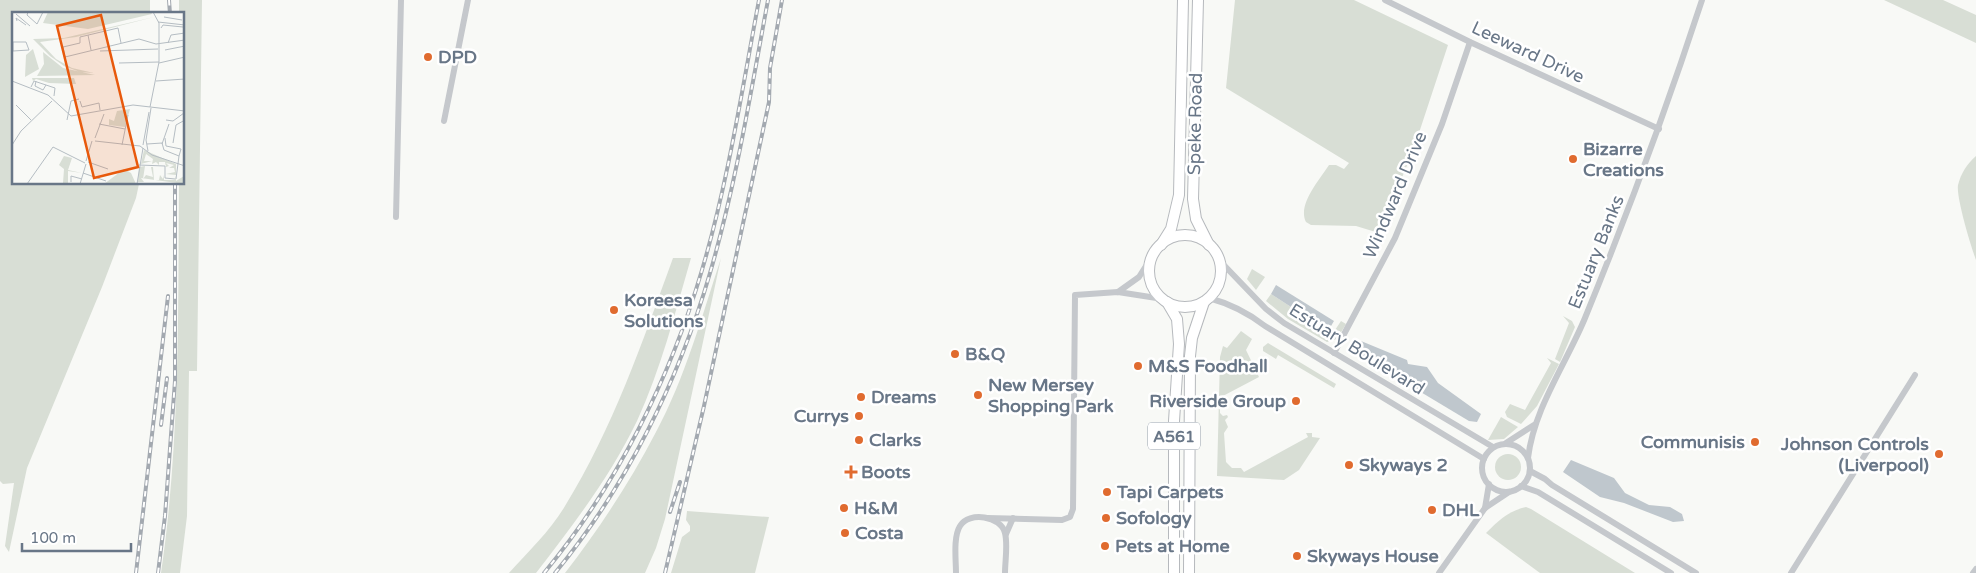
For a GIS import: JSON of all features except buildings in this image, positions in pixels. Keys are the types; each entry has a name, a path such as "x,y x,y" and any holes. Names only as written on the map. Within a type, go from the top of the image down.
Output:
{"highway":[{"name":"Speke Road","path":"1161,245 1170,229 1179,195 1183,0"},
{"name":"Speke Road","path":"1198,0 1193,199 1196,219 1209,245"},
{"path":"1153,255 1161,245 1175,237 1191,236 1209,245 1219,260"},
{"name":"A561","path":"1153,255 1150,279 1154,290 1165,301 1177,319 1179,344 1174,421 1174,573"},
{"name":"A561","path":"1189,573 1190,356 1192,338 1207,300 1220,280 1219,260"},
{"path":"1165,301 1186,307 1207,300"}],"street":[{"path":"396,217 401,0"},
{"path":"444,121 468,0"},
{"name":"Leeward Drive","path":"1385,0 1470,42 1658,129"},
{"name":"Estuary Banks","path":"1528,458 1534,424 1584,322 1624,222 1702,0"},
{"name":"Windward Drive","path":"1334,353 1396,238 1442,124 1470,42"},
{"path":"1118,292 1139,277 1153,255"},
{"name":"Estuary Boulevard","path":"1219,260 1266,309 1334,353 1493,447"},
{"path":"956,573 957,532 961,524 967,520 1013,518 1062,520 1070,517 1073,509 1075,294 1118,292 1165,301"},
{"name":"Estuary Boulevard","path":"1207,300 1228,303 1247,312 1265,326 1484,459"},
{"path":"1791,573 1915,375"},
{"name":"Estuary Banks","path":"1506,444 1534,424"},
{"path":"1439,573 1485,508 1521,486 1530,471 1528,458 1518,447 1506,444 1493,447 1484,459 1483,475 1498,490 1510,491"},
{"path":"1530,471 1545,478 1552,485 1696,573"},
{"path":"1485,508 1490,484"},
{"path":"1521,486 1538,492 1670,573"},
{"path":"987,518 997,522 1006,534"},
{"path":"1005,573 1006,534 1013,518"},
{"path":"1973,573 1976,569"}],"shaded area":[{"path":"0,0 150,0 150,12 12,12 12,185 139,185 136,198 102,287 27,468 9,552 5,546 14,483 3,484 0,481"},
{"path":"179,0 202,0 197,371 189,371 187,516 180,573 161,573 172,476 175,428 179,185 185,185 185,12 179,12"},
{"path":"1235,0 1354,0 1448,45 1413,151 1379,233 1356,226 1311,225 1306,222 1304,215 1307,200 1329,165 1336,165 1344,169 1349,163 1226,88"},
{"path":"1884,0 1943,0 1976,15 1976,43"},
{"path":"1976,156 1976,260 1964,222 1958,185 1967,166"},
{"path":"673,258 691,258 667,341 637,421 615,462 590,500 536,573 509,573 553,524 598,446 625,385"},
{"path":"721,258 665,519 656,548 645,573 565,573 625,487 666,411 692,346"},
{"path":"1252,269 1265,277 1256,290 1247,279"},
{"path":"1276,285 1334,321 1328,331 1271,294"},
{"path":"1271,294 1328,331 1325,337 1329,339 1341,321 1346,324 1337,339 1327,342 1288,319 1266,301"},
{"path":"1563,316 1572,321 1575,327 1560,362 1555,359 1569,323"},
{"path":"1241,331 1252,339 1246,350 1259,377 1221,397 1225,405 1220,407 1220,413 1228,417 1225,420 1228,427 1224,433 1226,462 1232,468 1241,468 1244,472 1308,437 1306,433 1312,433 1312,437 1320,438 1299,470 1284,480 1217,476 1220,357 1223,346 1227,348"},
{"path":"1361,341 1407,360 1408,364 1427,367 1438,383 1481,414 1477,422 1469,421 1354,352"},
{"path":"1268,343 1336,384 1334,388 1278,355 1276,359 1263,351 1263,347"},
{"path":"1547,358 1559,364 1537,406 1521,424 1507,417 1505,412 1510,404 1525,410 1551,363"},
{"path":"1501,417 1518,427 1504,439 1488,440"},
{"path":"1508,454 1517,458 1521,467 1517,476 1508,480 1499,476 1495,467 1499,458"},
{"path":"1571,460 1614,478 1625,493 1649,505 1670,507 1682,514 1684,521 1673,522 1624,503 1600,497 1563,472"},
{"path":"1526,507 1635,573 1540,573 1486,533 1509,514"},
{"path":"687,511 769,517 755,573 671,573 682,537 690,531 690,526 686,520"}],"railway":[{"path":"169,0 170,12"},
{"path":"544,573 595,504 618,467 657,391 674,351 689,311 711,237 734,136 759,0"},
{"path":"555,573 581,540 627,468 648,431 683,353 710,273 728,206 768,0"},
{"path":"665,573 704,406 769,102 770,68 782,0"},
{"path":"158,573 165,516 175,381 175,185"},
{"path":"136,573 168,296"},
{"path":"161,425 167,378"},
{"path":"670,512 680,482"}],"place":[{"name":"DPD","path":"428,57"},
{"name":"Bizarre Creations","path":"1573,159"},
{"name":"Koreesa Solutions","path":"614,310"},
{"name":"B&Q","path":"955,354"},
{"name":"M&S Foodhall","path":"1138,366"},
{"name":"New Mersey Shopping Park","path":"978,395"},
{"name":"Dreams","path":"861,397"},
{"name":"Riverside Group","path":"1296,401"},
{"name":"Currys","path":"859,416"},
{"name":"Clarks","path":"859,440"},
{"name":"Communisis","path":"1755,442"},
{"name":"Johnson Controls (Liverpool)","path":"1939,454"},
{"name":"Skyways 2","path":"1349,465"},
{"name":"Boots","path":"851,472"},
{"name":"Tapi Carpets","path":"1107,492"},
{"name":"H&M","path":"844,508"},
{"name":"DHL","path":"1432,510"},
{"name":"Sofology","path":"1106,518"},
{"name":"Costa","path":"845,533"},
{"name":"Pets at Home","path":"1105,546"},
{"name":"Skyways House","path":"1297,556"}]}
